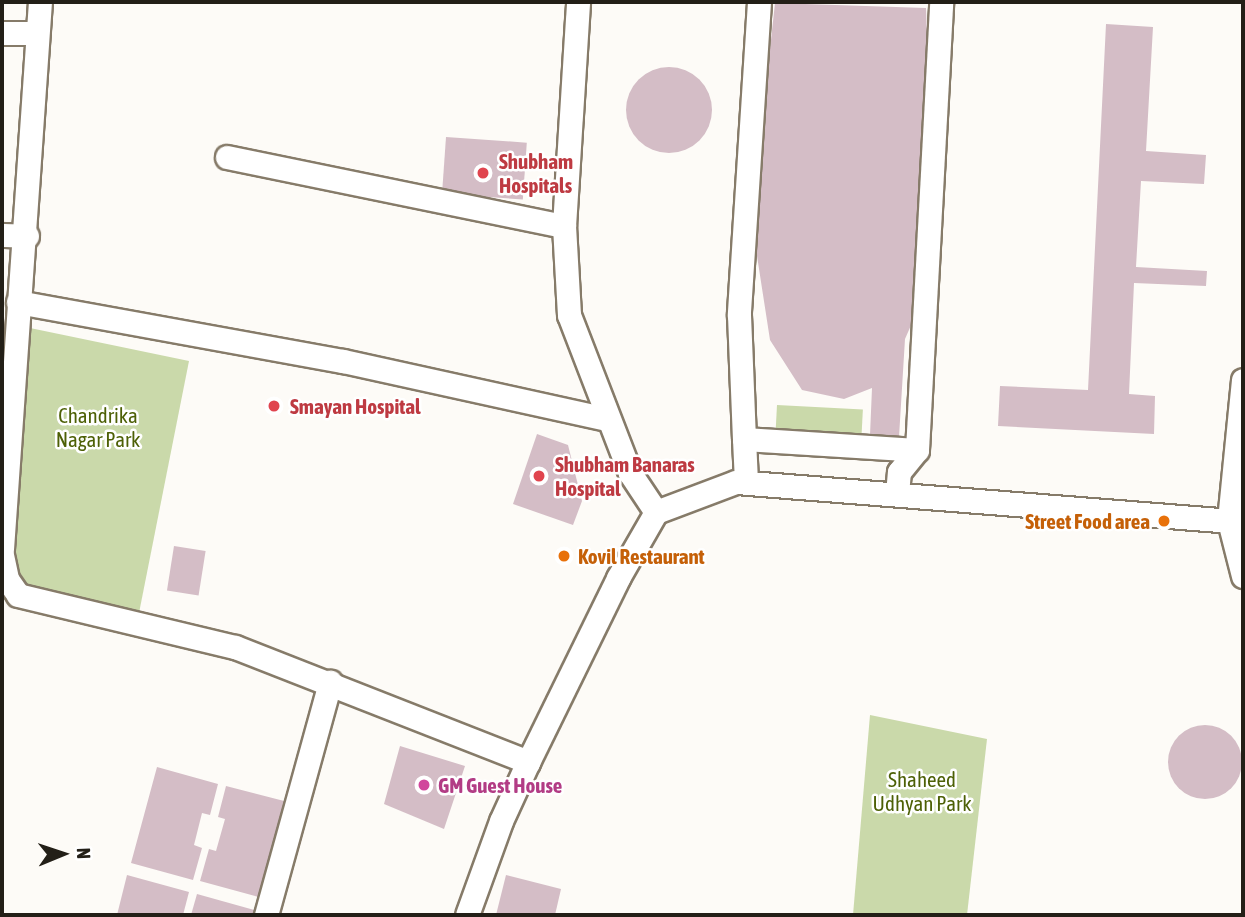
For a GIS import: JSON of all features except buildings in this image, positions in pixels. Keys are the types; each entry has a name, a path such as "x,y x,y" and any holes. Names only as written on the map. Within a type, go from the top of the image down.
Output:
{"street":[{"path":"25,598 7,579 2,552 6,446 18,302 27,236 35,33 40,2"},
{"path":"578,2 564,226 569,315 606,419 630,474 656,512"},
{"path":"746,482 739,315 759,2"},
{"path":"897,494 899,472 917,450 941,2"},
{"path":"2,33 35,33"},
{"path":"227,157 564,226"},
{"path":"2,235 27,236"},
{"path":"18,302 343,362 606,419"},
{"path":"1243,380 1230,521 1243,576"},
{"path":"744,439 917,450"},
{"path":"467,915 501,821 528,762 618,578 656,512 736,482 746,482 1230,521"},
{"path":"2,598 25,598 235,647 330,682 528,762"},
{"path":"266,915 330,682"}],"green space":[{"name":"Chandrika Nagar Park","path":"30,328 189,361 139,613 25,589 9,561"},
{"path":"777,405 863,410 862,435 776,431"},
{"name":"Shaheed Udhyan Park","path":"870,715 987,739 967,915 853,915"}],"place":[{"name":"Shubham Hospitals","path":"483,173"},
{"name":"Smayan Hospital","path":"274,406"},
{"name":"Shubham Banaras Hospital","path":"539,476"},
{"name":"Street Food area","path":"1164,521"},
{"name":"Kovil Restaurant","path":"564,556"},
{"name":"GM Guest House","path":"424,785"}]}
